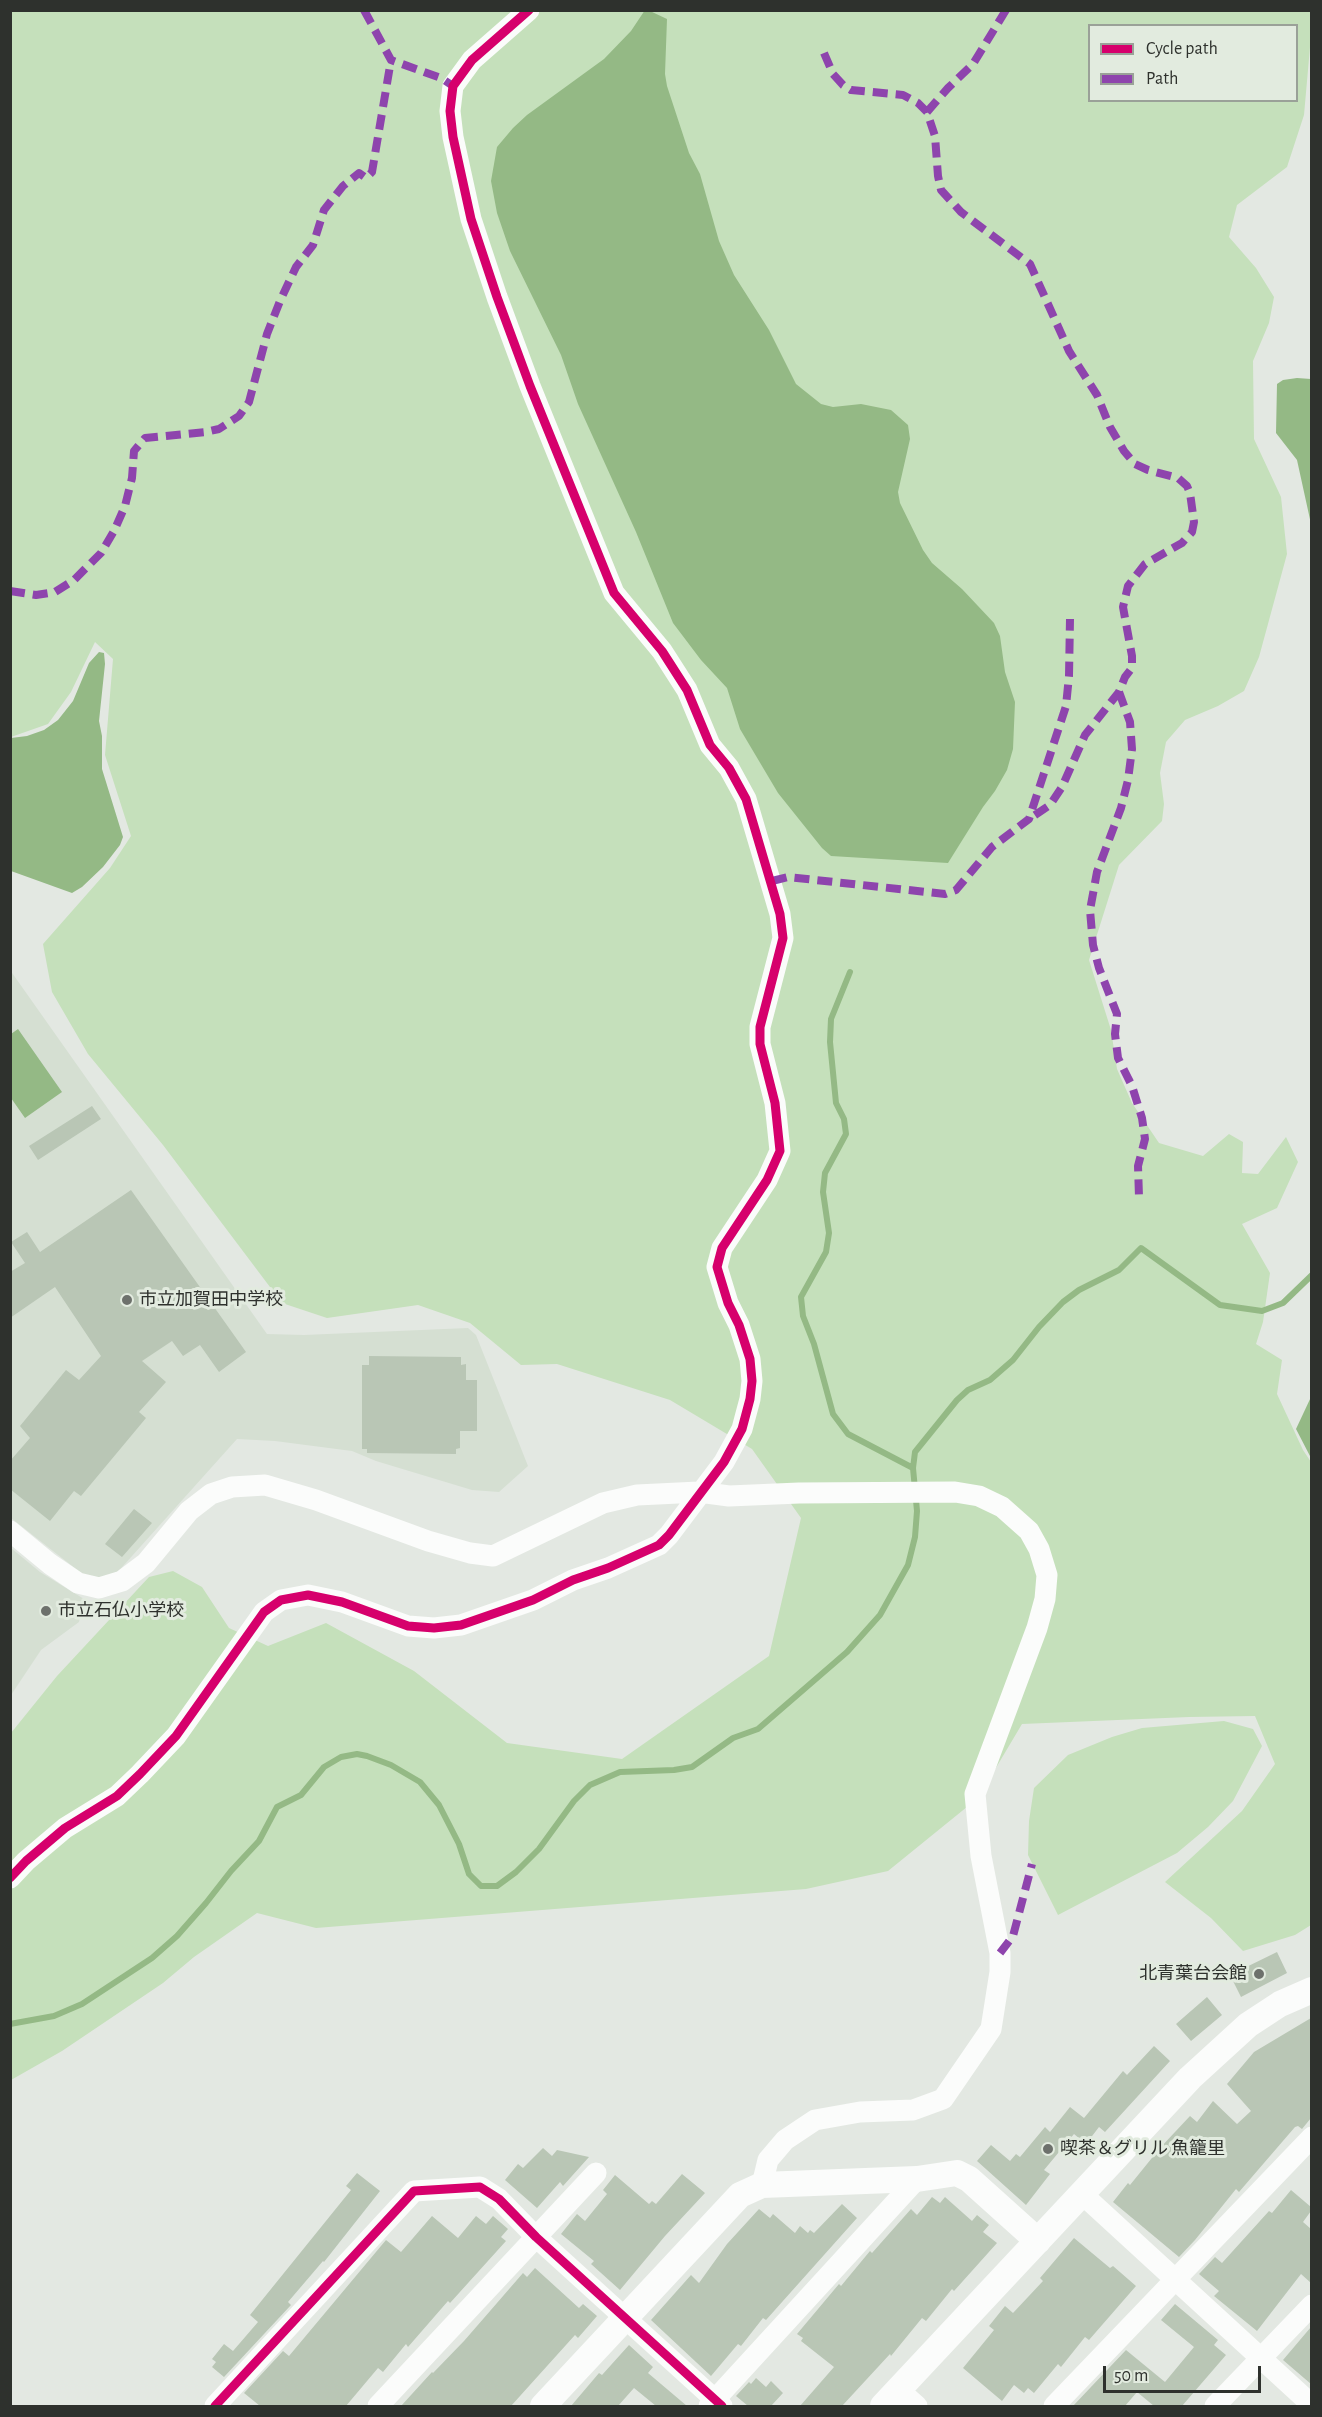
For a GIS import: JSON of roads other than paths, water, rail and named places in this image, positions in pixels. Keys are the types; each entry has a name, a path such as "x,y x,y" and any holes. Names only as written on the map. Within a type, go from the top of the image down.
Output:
{"street":[{"path":"10,1878 64,1828 117,1796 140,1774 176,1736 264,1612 281,1600 308,1595 342,1602 408,1626 434,1628 461,1625 533,1600 573,1580 608,1568 659,1545 724,1462 742,1429 750,1399 752,1381 750,1359 739,1325 728,1303 717,1267 722,1248 767,1180 780,1151 775,1103 760,1044 760,1027 783,938 780,914 746,799 729,768 710,745 687,690 662,651 614,593 530,386 471,219 453,136 450,111 453,86 472,60 529,10"},
{"path":"10,1531 50,1564 78,1582 99,1588 122,1581 146,1563 189,1511 211,1494 232,1487 265,1485 316,1500 428,1541 470,1553 493,1556 603,1503 638,1495 699,1492 729,1496 929,1491 979,1496 1002,1507 1029,1531 1039,1549 1047,1575 1046,1599 1037,1628 975,1794 981,1856 999,1953 1000,1972 991,2029 943,2099 913,2110 860,2112 815,2120 785,2140 768,2160 762,2186"},
{"path":"900,2401 1081,2193 1190,2078 1248,2025 1280,2004 1311,1990"},
{"path":"1054,2406 1311,2138"},
{"path":"378,2406 596,2173"},
{"path":"543,2406 740,2195 762,2186 917,2179 957,2173 1038,2241"},
{"path":"224,2404 414,2191 480,2187 499,2199 536,2237 715,2404 917,2179"},
{"path":"1081,2193 1311,2405"},
{"path":"1215,2406 1311,2305"}],"waterway":[{"path":"850,972 831,1019 830,1042 836,1103 844,1119 846,1134 825,1173 823,1192 829,1233 826,1252 801,1297 803,1316 814,1344 833,1414 848,1434 913,1468"},
{"path":"10,2024 54,2016 82,2004 152,1958 177,1936 259,1841 277,1807 301,1795 324,1767 341,1757 357,1754 367,1756 391,1765 420,1782 439,1805 459,1844 469,1874 481,1886 497,1886 516,1872 539,1849 574,1801 590,1785 620,1772 692,1767 733,1738 758,1729 847,1652 880,1615 908,1565 915,1537 917,1511 913,1468 915,1452 957,1400 968,1390 990,1380 1013,1360 1039,1327 1063,1302 1079,1290 1119,1270 1141,1248 1220,1305 1262,1311 1283,1303 1312,1275"}],"place":[{"name":"市立加賀田中学校","path":"127,1300"},
{"name":"市立石仏小学校","path":"46,1611"},
{"name":"北青葉台会館","path":"1259,1974"},
{"name":"喫茶＆グリル 魚籠里","path":"1048,2149"}]}
